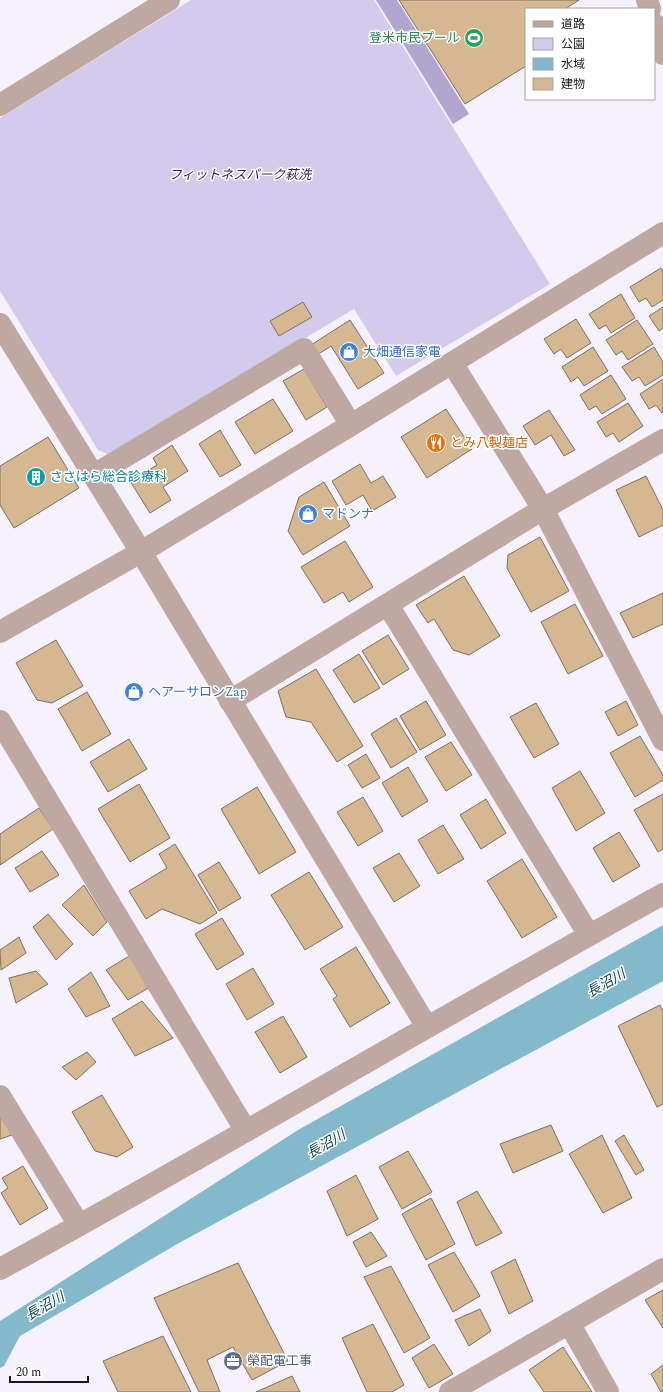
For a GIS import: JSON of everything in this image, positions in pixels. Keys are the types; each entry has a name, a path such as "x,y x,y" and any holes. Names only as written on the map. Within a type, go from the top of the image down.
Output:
{"street":[{"path":"0,105 169,0"},
{"path":"655,27 663,54"},
{"path":"0,632 141,552 663,233"},
{"path":"0,324 94,474 427,1027"},
{"path":"94,474 304,349 351,425"},
{"path":"452,363 543,509 663,740"},
{"path":"230,701 543,509 663,440"},
{"path":"388,605 589,935"},
{"path":"0,721 246,1131"},
{"path":"0,1269 79,1226 663,894"},
{"path":"0,1096 79,1226"},
{"path":"450,1392 663,1269"},
{"path":"569,1323 608,1392"}],"green space":[{"name":"フィットネスパーク萩洗","path":"191,0 374,0 550,284 396,376 354,309 110,455 98,450 0,291 0,118"}],"shaded area":[{"path":"376,0 397,0 469,114 453,124"}],"water":[{"name":"長沼川","path":"663,925 663,981 179,1243 20,1336 4,1366 0,1368 0,1321 298,1130"}],"building":[{"name":"登米市民プール","path":"399,0 579,0 567,8 525,8 525,67 465,104"},
{"path":"661,268 663,272 663,300 652,307 646,298 639,302 630,287"},
{"path":"621,294 635,318 611,333 606,325 599,329 589,314"},
{"path":"303,302 312,317 279,336 270,321"},
{"path":"663,307 663,328 659,331 649,316"},
{"path":"576,319 591,343 567,358 561,349 554,354 544,339"},
{"path":"350,320 384,373 358,389 331,346 317,355 311,345"},
{"path":"637,320 653,344 628,360 622,351 616,355 606,340"},
{"path":"593,347 608,371 584,386 578,377 571,382 562,367"},
{"path":"654,347 663,362 663,375 645,386 639,377 632,381 622,367"},
{"path":"304,369 327,407 306,420 283,381"},
{"path":"611,375 626,399 602,414 596,406 589,410 580,395"},
{"path":"663,379 662,413 656,405 649,409 640,394"},
{"path":"273,399 293,431 255,454 235,422"},
{"path":"628,403 643,426 619,442 613,433 606,437 597,422"},
{"name":"とみ八製麺店","path":"446,409 472,449 427,478 401,437"},
{"path":"549,410 575,450 564,456 551,435 535,445 523,426"},
{"path":"220,430 241,465 220,477 199,444"},
{"name":"ささはら総合診療科","path":"48,437 79,488 14,528 0,505 0,466"},
{"path":"172,445 188,471 163,487 171,500 150,513 130,481 157,465 153,458"},
{"path":"360,464 371,483 383,476 396,497 372,511 363,495 346,505 332,481"},
{"path":"646,476 663,510 663,525 639,537 616,490"},
{"path":"324,482 350,526 303,555 288,531 299,497"},
{"path":"540,537 569,591 531,612 507,568 508,555"},
{"path":"345,541 373,587 349,602 343,592 324,603 301,567"},
{"path":"464,576 500,636 469,655 453,650 434,619 428,623 416,605"},
{"path":"663,593 663,624 633,638 620,613"},
{"path":"575,604 603,656 568,674 541,622"},
{"path":"388,635 409,669 383,685 362,651"},
{"path":"56,640 83,686 52,703 37,700 16,663"},
{"path":"359,654 380,688 354,703 333,670"},
{"path":"316,669 363,746 337,762 311,722 286,717 278,691"},
{"path":"87,692 111,734 82,751 58,709"},
{"path":"426,701 446,735 420,750 400,716"},
{"path":"626,701 638,725 618,736 605,712"},
{"path":"536,703 559,744 534,758 510,717"},
{"path":"396,718 417,752 391,768 371,734"},
{"path":"640,736 663,775 663,780 635,797 610,753"},
{"path":"129,739 147,769 108,792 90,762"},
{"path":"451,742 472,775 446,791 425,757"},
{"path":"366,754 380,778 362,788 348,765"},
{"path":"408,767 428,801 402,817 382,783"},
{"path":"580,771 605,813 576,831 552,788"},
{"path":"139,784 170,838 130,862 98,809"},
{"path":"257,787 296,852 259,874 221,809"},
{"path":"663,794 663,849 658,852 634,810"},
{"path":"363,797 383,831 358,846 337,812"},
{"path":"486,799 506,833 481,849 460,815"},
{"path":"39,808 53,829 0,865 0,834"},
{"path":"443,825 464,859 438,874 418,840"},
{"path":"619,832 640,866 613,882 593,848"},
{"path":"175,844 217,913 200,924 162,909 146,919 129,891 167,868 159,854"},
{"path":"42,851 59,875 30,892 15,868"},
{"path":"399,853 420,886 394,902 373,868"},
{"path":"522,859 557,917 522,938 487,881"},
{"path":"219,862 241,898 219,911 198,875"},
{"path":"309,872 343,927 305,950 271,895"},
{"path":"84,885 107,922 93,936 62,905"},
{"path":"48,914 73,944 56,960 33,927"},
{"path":"222,918 244,954 217,970 195,934"},
{"path":"19,937 26,953 1,970 0,950"},
{"path":"356,947 390,1003 350,1027 333,999 337,996 320,969"},
{"path":"131,955 155,984 128,1000 106,970"},
{"path":"253,968 274,1004 247,1020 226,984"},
{"path":"36,971 48,984 16,1003 9,978"},
{"path":"91,972 110,1006 86,1017 68,989"},
{"path":"142,1001 173,1038 135,1056 112,1019"},
{"path":"660,1005 663,1011 663,1104 657,1107 618,1026"},
{"path":"283,1016 307,1057 280,1073 255,1032"},
{"path":"87,1052 96,1062 76,1080 62,1067"},
{"path":"102,1095 133,1147 117,1157 95,1151 72,1112"},
{"path":"0,1112 12,1135 0,1139"},
{"path":"551,1125 563,1151 513,1173 500,1144"},
{"path":"602,1135 632,1198 603,1213 569,1154"},
{"path":"624,1135 644,1170 636,1175 615,1141"},
{"path":"408,1151 432,1192 402,1209 379,1167"},
{"path":"23,1166 48,1208 20,1225 1,1193 8,1188 2,1178"},
{"path":"356,1175 378,1219 347,1236 327,1191"},
{"path":"477,1191 502,1233 476,1246 457,1202"},
{"path":"431,1198 455,1244 426,1260 402,1214"},
{"path":"371,1232 387,1256 366,1267 353,1242"},
{"path":"454,1252 480,1296 453,1312 428,1265"},
{"path":"515,1259 533,1301 509,1314 491,1272"},
{"path":"238,1263 288,1361 252,1380 233,1347 207,1360 220,1392 199,1392 154,1298"},
{"path":"391,1266 430,1338 404,1353 364,1277"},
{"path":"663,1290 663,1328 645,1300"},
{"path":"480,1309 491,1331 469,1346 455,1320"},
{"path":"373,1324 404,1385 392,1392 367,1392 342,1338"},
{"path":"163,1336 191,1392 118,1392 103,1361"},
{"path":"434,1344 453,1374 429,1388 412,1358"},
{"path":"563,1347 592,1392 544,1392 529,1370"},
{"path":"663,1365 663,1392 661,1392 651,1374"},
{"path":"292,1376 300,1392 256,1392"}],"place":[{"name":"登米市民プール","path":"474,38"},
{"name":"大畑通信家電","path":"349,352"},
{"name":"とみ八製麺店","path":"436,443"},
{"name":"ささはら総合診療科","path":"36,477"},
{"name":"マドンナ","path":"308,514"},
{"name":"ヘアーサロンZap","path":"134,692"},
{"name":"榮配電工事","path":"233,1361"}]}
